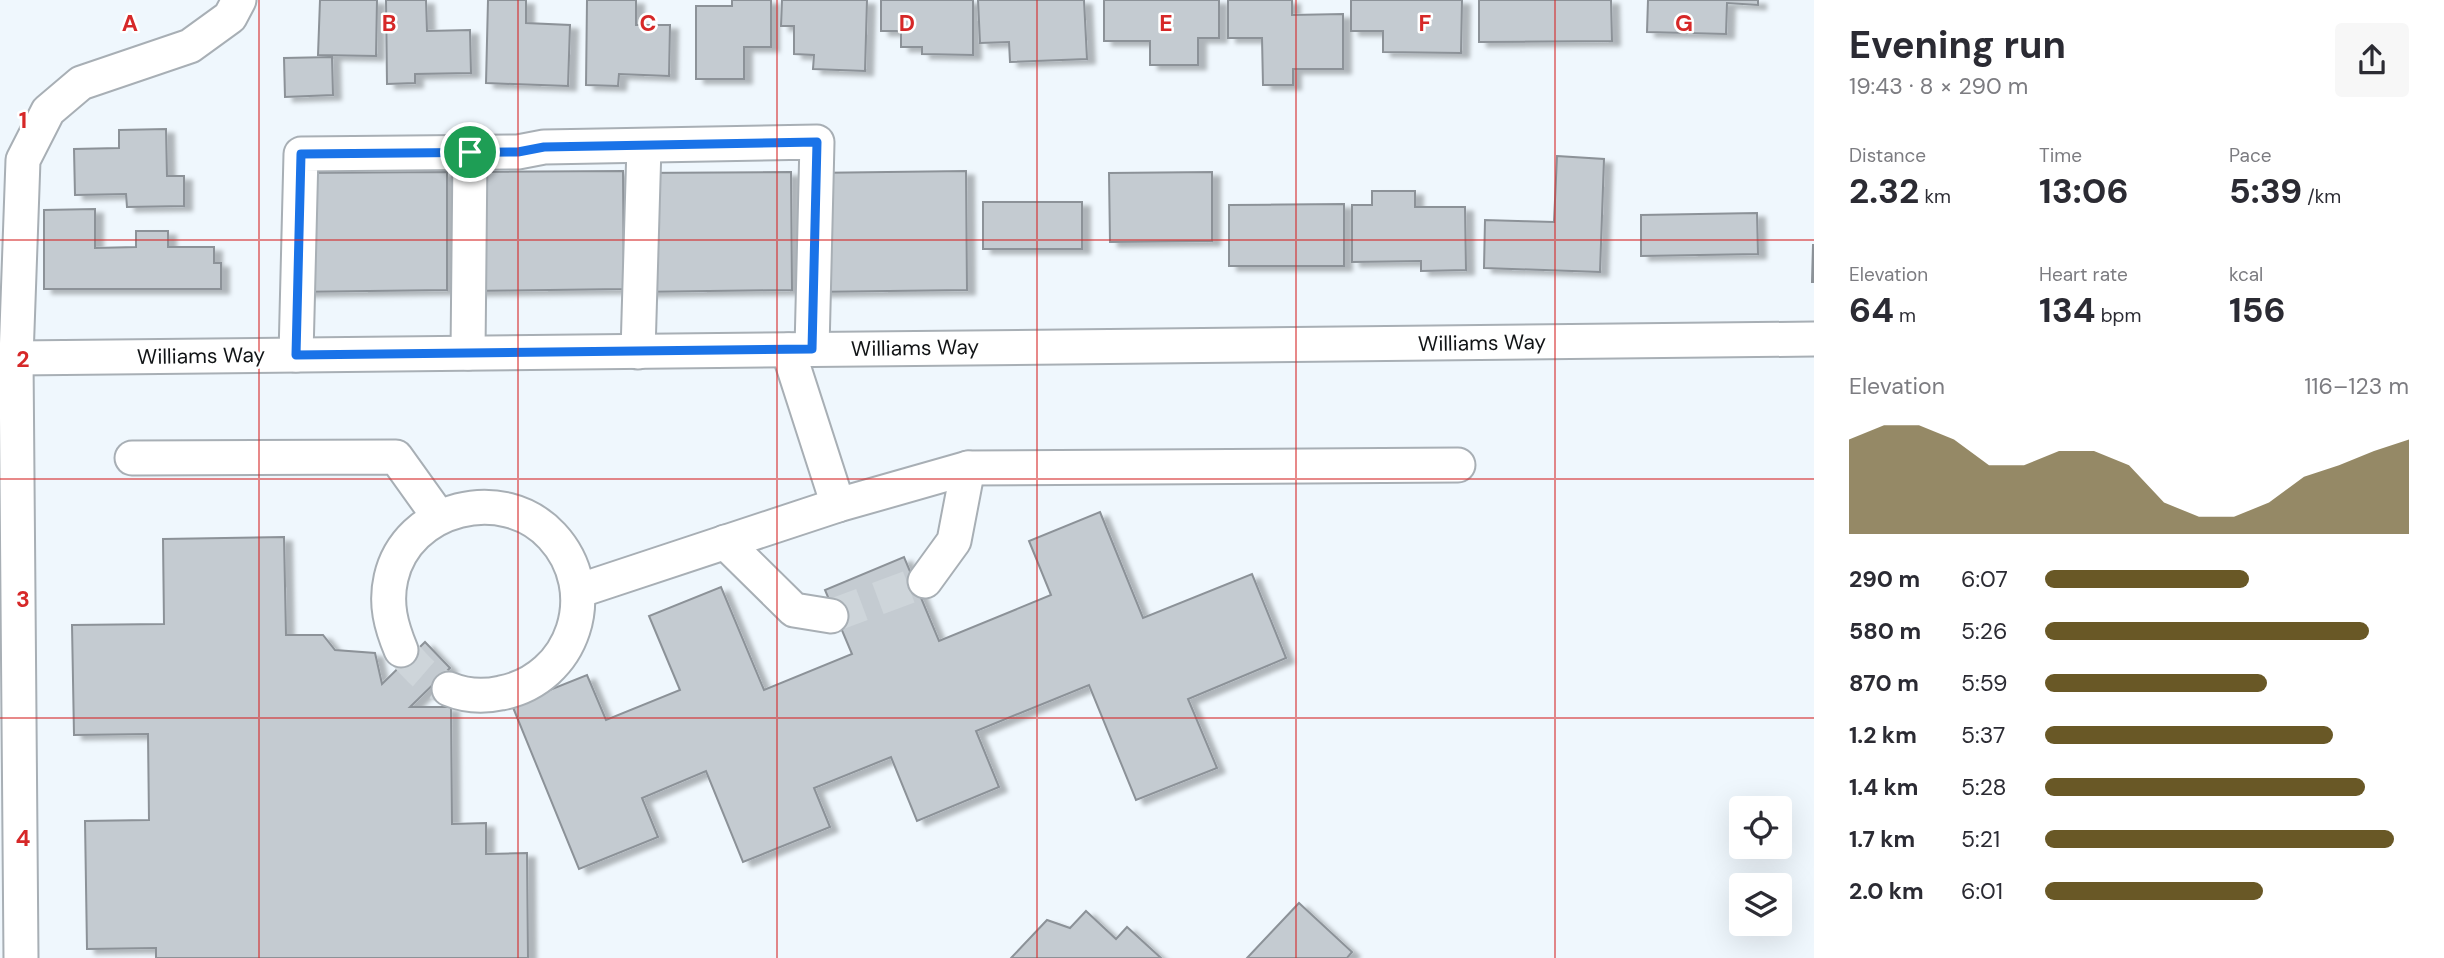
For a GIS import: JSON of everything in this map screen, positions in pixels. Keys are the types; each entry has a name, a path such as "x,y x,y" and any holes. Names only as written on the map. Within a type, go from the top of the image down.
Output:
{"street":[{"path":"21,958 16,358 23,160 48,111 81,83 190,46 230,17 239,0"},
{"path":"296,355 301,154 518,152 544,147 817,142 800,350 838,505"},
{"path":"638,352 644,146"},
{"path":"468,353 470,152"},
{"name":"Williams Way","path":"16,358 1814,340"},
{"path":"132,458 396,457 439,517"},
{"path":"578,591 838,505 968,468 1458,465"},
{"path":"925,581 954,541 968,468"},
{"path":"401,650 391,627 388,602 391,577 401,553 416,534 439,517 465,508 497,507 527,517 552,535 570,561 578,591 576,622 565,651 544,675 517,690 486,696 461,694 449,689"},
{"path":"724,542 794,610 831,616"}],"building":[{"path":"320,0 377,0 376,56 318,55"},
{"path":"386,0 426,0 427,31 470,30 471,73 415,74 415,83 387,84"},
{"path":"488,0 526,0 526,23 570,25 568,86 486,83"},
{"path":"587,0 636,0 636,25 670,25 669,76 619,74 618,86 586,85"},
{"path":"732,0 771,0 771,47 744,47 744,79 696,79 696,6 732,6"},
{"path":"782,0 867,0 865,71 813,69 814,55 794,54 794,26 781,26"},
{"path":"881,0 973,0 973,55 922,54 922,47 901,47 901,31 881,31"},
{"path":"978,0 1084,0 1087,59 1010,62 1009,42 980,43"},
{"path":"1104,0 1219,0 1219,38 1198,38 1198,65 1150,65 1150,41 1104,41"},
{"path":"1228,0 1292,0 1292,15 1343,14 1343,69 1293,69 1293,85 1263,85 1262,38 1228,38"},
{"path":"1351,0 1462,0 1461,53 1383,52 1383,31 1351,31"},
{"path":"1479,0 1611,0 1612,41 1479,42"},
{"path":"1648,0 1758,0 1758,5 1727,3 1726,34 1647,32"},
{"path":"332,57 333,95 285,97 284,58"},
{"path":"166,129 167,176 184,176 184,206 127,207 126,194 75,195 74,149 119,148 119,130"},
{"path":"1557,156 1604,159 1600,272 1484,268 1485,220 1554,222"},
{"path":"623,171 624,289 467,291 466,172"},
{"path":"966,171 967,290 810,292 809,173"},
{"path":"447,172 447,290 291,292 290,173"},
{"path":"791,172 792,290 635,292 634,173"},
{"path":"1212,172 1212,241 1110,242 1109,173"},
{"path":"1372,191 1415,191 1415,207 1465,207 1466,270 1421,271 1421,261 1352,262 1352,205 1372,205"},
{"path":"983,202 1082,202 1082,249 983,249"},
{"path":"1344,204 1344,266 1229,266 1229,205"},
{"path":"95,209 95,248 136,247 136,231 168,231 168,247 214,247 214,263 221,263 221,289 44,289 44,210"},
{"path":"1757,213 1758,254 1641,256 1641,215"},
{"path":"1813,245 1814,282 1812,282"},
{"path":"1100,512 1143,618 1252,574 1286,658 1188,699 1217,768 1136,800 1089,685 976,731 999,787 917,821 891,757 814,788 830,827 743,862 706,771 642,798 658,837 579,869 512,705 587,675 606,720 680,690 649,616 721,587 764,690 852,654 825,590 904,557 939,641 1051,595 1029,541"},
{"path":"284,537 286,635 323,635 335,650 375,653 382,684 425,642 450,668 410,707 451,707 452,824 486,823 486,854 527,853 528,958 156,958 156,948 87,949 85,821 149,820 148,734 74,735 72,625 164,624 163,539"},
{"path":"1299,903 1352,952 1347,958 1247,958"},
{"path":"1086,911 1116,939 1127,927 1161,958 1011,958 1047,920 1070,928"}],"tunnel":[{"path":"831,616 925,581"},
{"path":"401,650 428,678 449,689"}],"route":[{"path":"817,142 812,349 296,355 301,154 470,152 518,152 544,147 817,142"}]}
